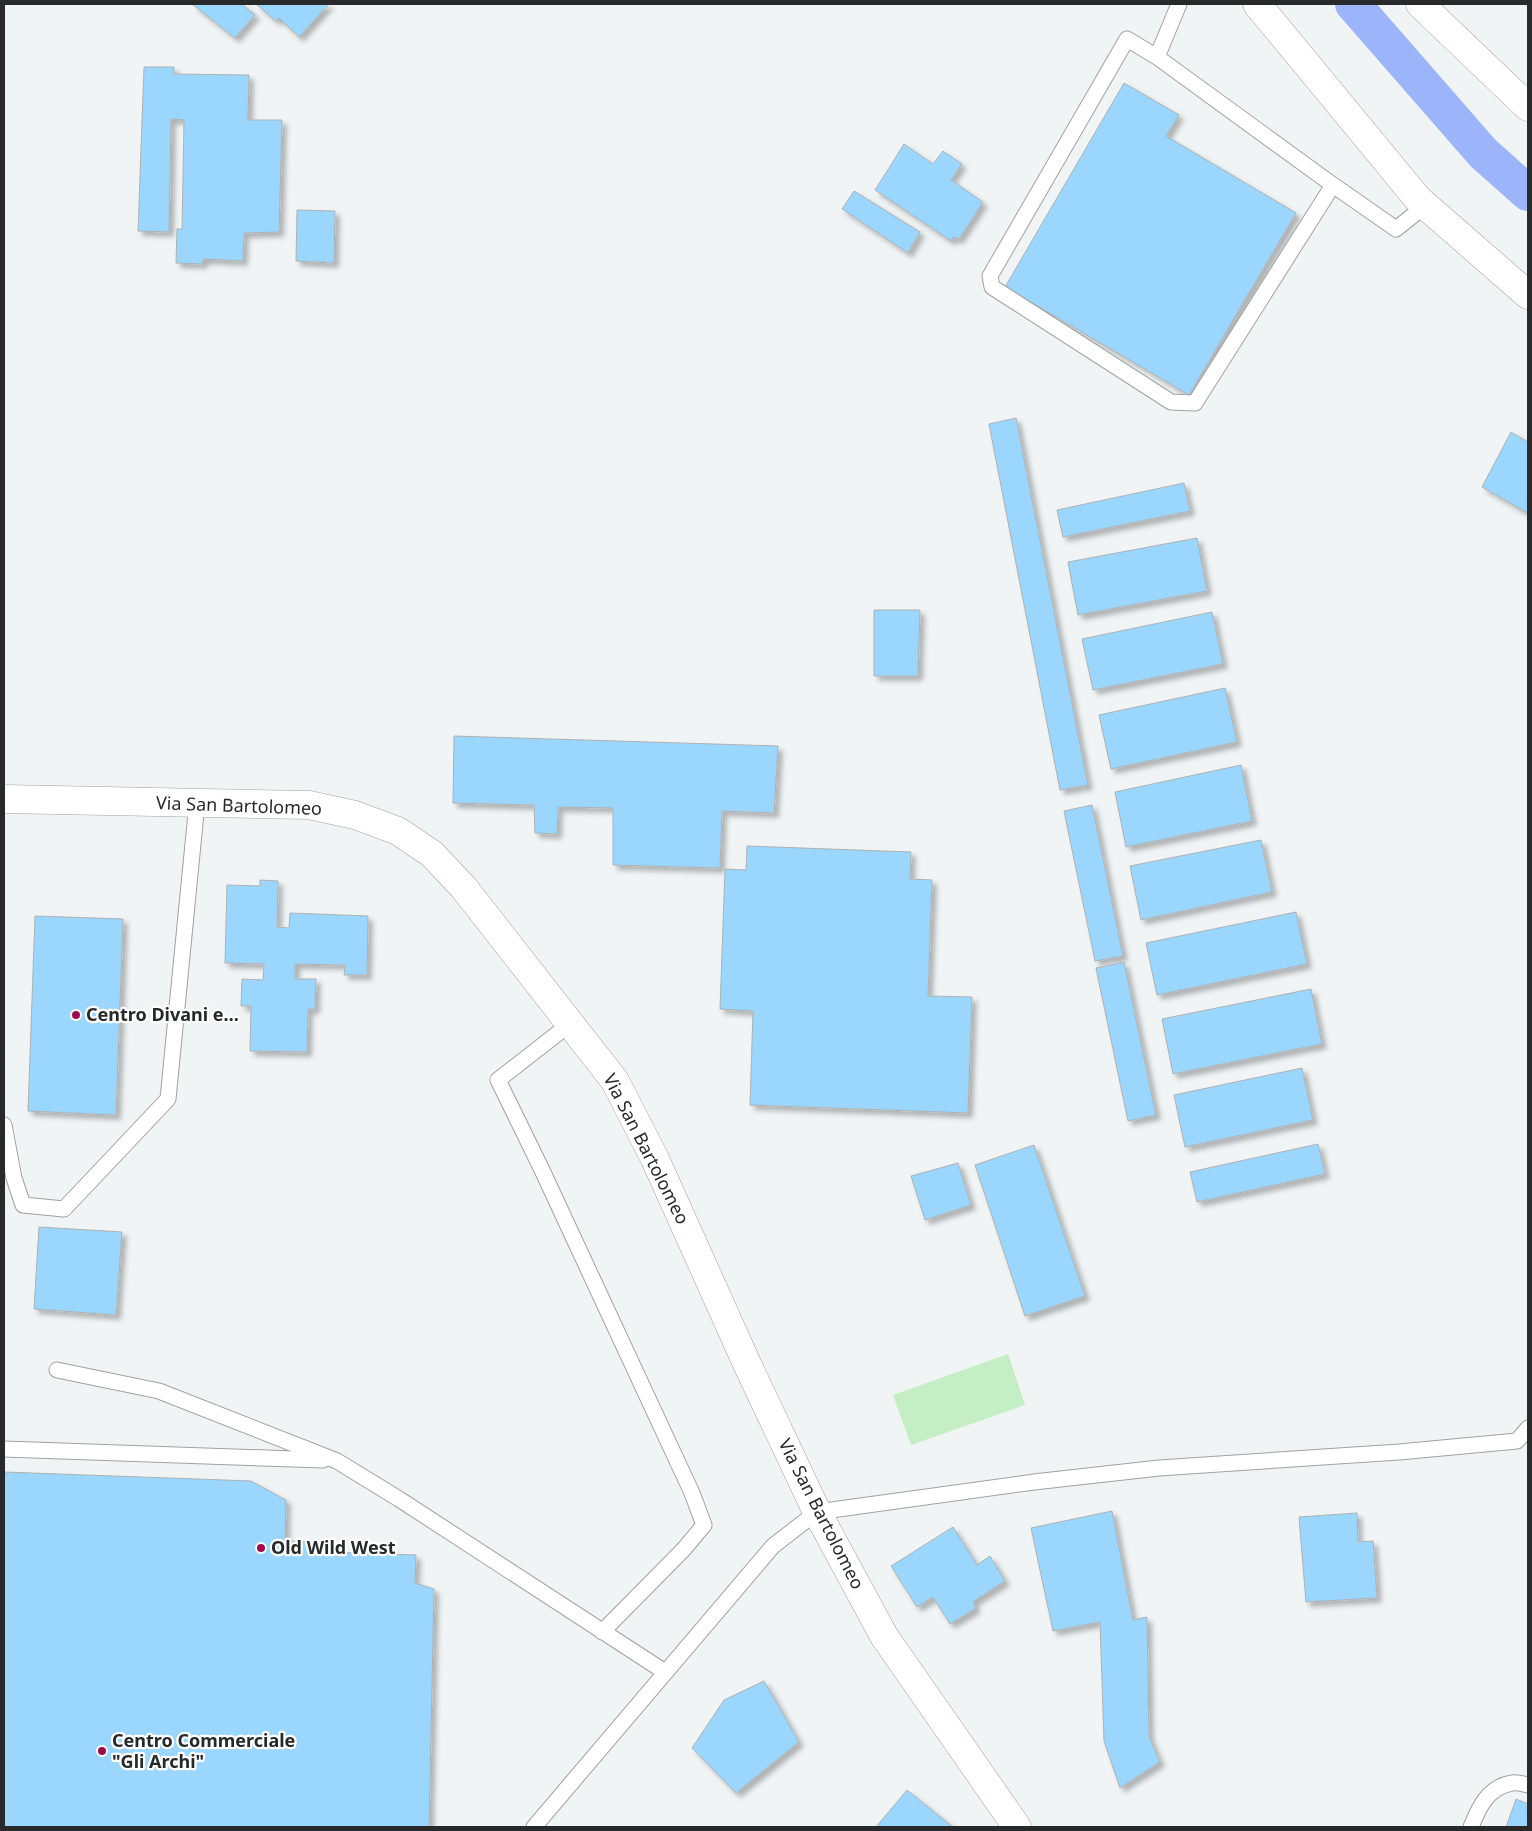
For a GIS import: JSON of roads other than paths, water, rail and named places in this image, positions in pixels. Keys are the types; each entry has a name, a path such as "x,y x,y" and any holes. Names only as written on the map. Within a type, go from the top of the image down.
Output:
{"street":[{"path":"1257,4 1418,199 1528,295"},
{"path":"1420,4 1528,107"},
{"name":"Via San Bartolomeo","path":"4,799 309,805 355,815 398,831 432,854 464,888 616,1081 651,1151 748,1366 817,1512 884,1636 1016,1827"}],"lane":[{"path":"1157,57 1180,4"},
{"path":"1333,185 1195,403 1171,402 992,287 990,276 1127,39 1157,57 1396,229 1426,205"},
{"path":"4,1126 14,1178 23,1205 64,1209 168,1099 197,803"},
{"path":"571,1023 498,1080 542,1170 688,1484 704,1525 684,1549 602,1632"},
{"path":"57,1370 159,1391 337,1461 399,1499 665,1672"},
{"path":"534,1827 773,1546 817,1512 1034,1482 1159,1468 1522,1445 1528,1428"},
{"path":"4,1448 337,1461"},
{"path":"1471,1827 1480,1805 1498,1788 1513,1782 1528,1785"}],"waterway":[{"path":"1353,4 1483,153 1528,193"}],"place":[{"name":"Centro Divani e…","path":"76,1015"},
{"name":"Old Wild West","path":"261,1548"},
{"name":"Centro Commerciale \"Gli Archi\"","path":"102,1751"}]}
